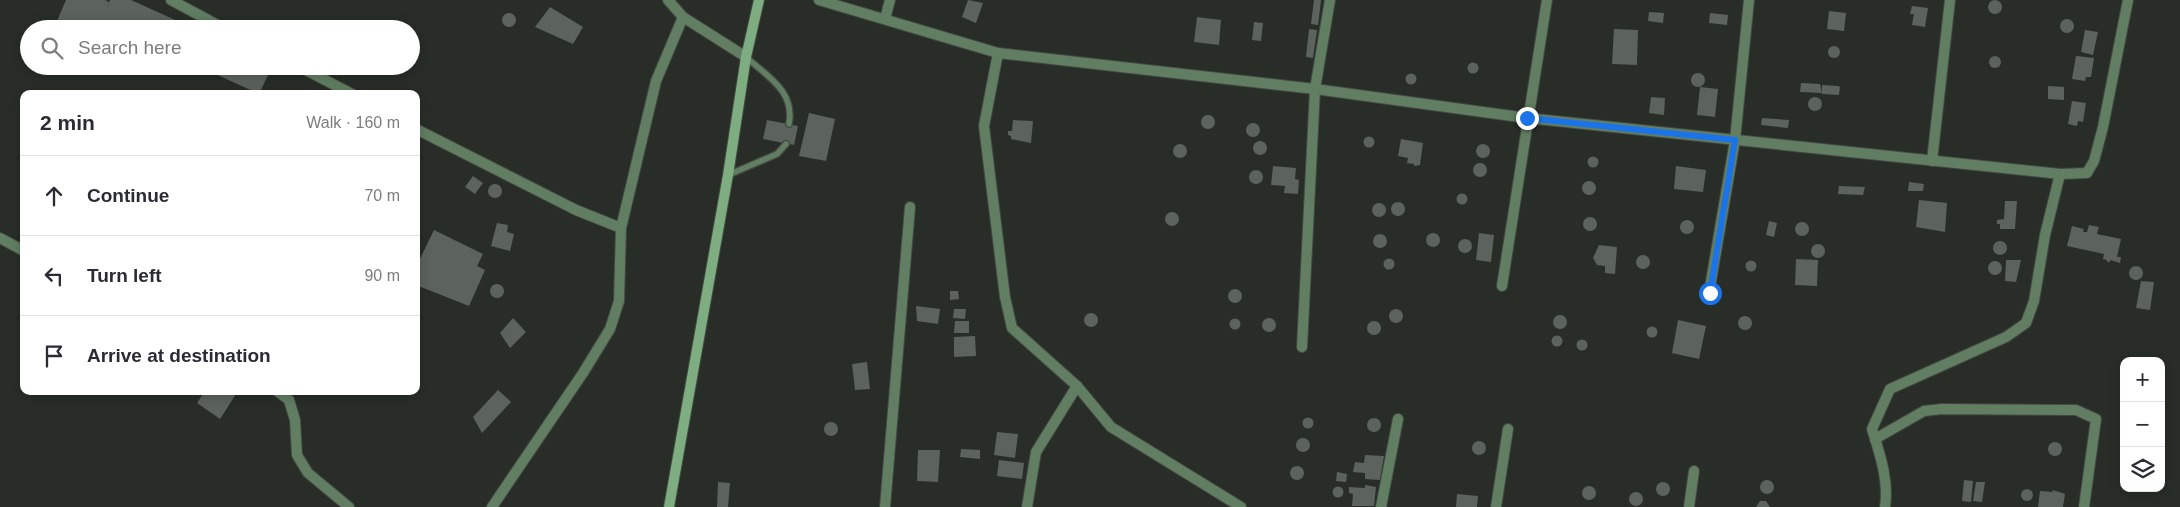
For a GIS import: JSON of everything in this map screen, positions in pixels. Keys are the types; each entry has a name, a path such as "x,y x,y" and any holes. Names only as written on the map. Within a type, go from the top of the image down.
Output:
{"main road":[{"path":"669,507 728,175 746,57 758,0"}],"street":[{"path":"171,0 208,20"},
{"path":"668,0 683,17 746,57"},
{"path":"819,0 998,53 1315,89 1527,118 2060,174 2087,173 2094,162 2103,127 2128,0"},
{"path":"885,19 890,0"},
{"path":"1302,347 1315,89 1330,0"},
{"path":"1502,286 1547,0"},
{"path":"1710,293 1735,140 1749,0"},
{"path":"1932,161 1950,0"},
{"path":"492,507 583,373 610,329 619,301 621,228 656,81 683,17"},
{"path":"998,53 984,126 1006,297 1012,328 1077,386 1111,427 1241,507"},
{"path":"315,75 344,90"},
{"path":"420,131 576,210 621,228"},
{"path":"1885,507 1887,494 1884,470 1872,429 1890,389 2006,337 2026,323 2034,301 2045,236 2060,174"},
{"path":"885,507 910,207"},
{"path":"0,238 20,249"},
{"path":"1028,507 1036,452 1077,386"},
{"path":"282,395 289,400 295,420 297,455 308,473 349,507"},
{"path":"1875,439 1924,411 1942,409 2076,410 2096,419 2084,507"},
{"path":"1381,507 1398,419"},
{"path":"1496,507 1508,428"},
{"path":"1689,507 1694,471"}],"lane":[{"path":"746,57 788,97 792,111 789,124"},
{"path":"728,175 777,154 786,144"}],"building":[{"path":"66,0 105,0 109,2 106,11 110,0 131,0 175,20 57,20"},
{"path":"968,0 983,3 976,23 962,17"},
{"path":"1314,0 1321,0 1318,25 1311,24"},
{"path":"1995,0 2000,2 2002,7 2000,12 1995,14 1990,12 1988,7 1990,2"},
{"path":"1912,6 1928,8 1925,27 1912,25 1914,14 1910,14"},
{"path":"550,7 583,27 573,44 535,27"},
{"path":"1829,11 1846,13 1844,31 1827,29"},
{"path":"1649,12 1664,13 1663,23 1648,21"},
{"path":"509,13 514,15 516,20 514,25 509,27 504,25 502,20 504,15"},
{"path":"1710,13 1728,15 1727,25 1709,23"},
{"path":"1197,17 1221,20 1219,45 1194,42"},
{"path":"2067,19 2072,21 2074,26 2072,31 2067,33 2062,31 2060,26 2062,21"},
{"path":"1254,22 1263,23 1261,41 1252,40"},
{"path":"1309,29 1317,30 1313,58 1306,57"},
{"path":"1614,29 1638,30 1637,65 1612,64"},
{"path":"2085,30 2098,32 2093,55 2081,52"},
{"path":"1834,46 1840,52 1834,58 1828,52"},
{"path":"1995,56 2001,62 1995,68 1989,62"},
{"path":"2076,56 2094,58 2091,77 2086,77 2085,81 2072,79"},
{"path":"1473,62 1479,68 1473,74 1467,68"},
{"path":"1411,73 1417,79 1411,85 1405,79"},
{"path":"1698,73 1703,75 1705,80 1703,85 1698,87 1693,85 1691,80 1693,75"},
{"path":"218,75 268,75 261,90 250,90"},
{"path":"1801,83 1820,84 1822,93 1800,92"},
{"path":"1822,85 1840,87 1839,95 1822,94"},
{"path":"2048,86 2064,87 2064,100 2048,99"},
{"path":"1700,87 1718,89 1715,117 1697,115"},
{"path":"1651,97 1665,98 1664,115 1649,113"},
{"path":"1815,97 1820,99 1822,104 1820,109 1815,111 1810,109 1808,104 1810,99"},
{"path":"2072,101 2086,103 2083,122 2078,121 2077,126 2068,124"},
{"path":"809,113 835,119 826,161 799,156"},
{"path":"1208,115 1213,117 1215,122 1213,127 1208,129 1203,127 1201,122 1203,117"},
{"path":"1762,118 1789,120 1788,128 1761,125"},
{"path":"767,120 798,126 794,145 763,139"},
{"path":"1013,120 1033,121 1031,143 1011,139 1008,131 1012,131"},
{"path":"1253,123 1258,125 1260,130 1258,135 1253,137 1248,135 1246,130 1248,125"},
{"path":"1369,136 1375,142 1369,148 1363,142"},
{"path":"1401,139 1423,143 1420,165 1414,166 1414,164 1407,163 1408,158 1398,156"},
{"path":"1260,141 1265,143 1267,148 1265,153 1260,155 1255,153 1253,148 1255,143"},
{"path":"1180,144 1185,146 1187,151 1185,156 1180,158 1175,156 1173,151 1175,146"},
{"path":"1483,144 1488,146 1490,151 1488,156 1483,158 1478,156 1476,151 1478,146"},
{"path":"1593,156 1599,162 1593,168 1587,162"},
{"path":"1480,163 1485,165 1487,170 1485,175 1480,177 1475,175 1473,170 1475,165"},
{"path":"1273,166 1296,168 1295,179 1299,180 1298,194 1284,193 1285,186 1271,185"},
{"path":"1676,166 1706,170 1703,192 1674,189"},
{"path":"1256,170 1261,172 1263,177 1261,182 1256,184 1251,182 1249,177 1251,172"},
{"path":"473,176 483,183 475,194 465,187"},
{"path":"1589,181 1594,183 1596,188 1594,193 1589,195 1584,193 1582,188 1584,183"},
{"path":"1909,182 1924,184 1923,191 1908,191"},
{"path":"495,184 500,186 502,191 500,196 495,198 490,196 488,191 490,186"},
{"path":"1839,186 1865,187 1863,195 1838,194"},
{"path":"1462,193 1468,199 1462,205 1456,199"},
{"path":"1919,200 1947,203 1945,232 1916,227"},
{"path":"2005,201 2017,201 2015,229 2000,229 2000,224 1997,224 1997,220 2004,219"},
{"path":"1398,202 1403,204 1405,209 1403,214 1398,216 1393,214 1391,209 1393,204"},
{"path":"1379,203 1384,205 1386,210 1384,215 1379,217 1374,215 1372,210 1374,205"},
{"path":"1172,212 1177,214 1179,219 1177,224 1172,226 1167,224 1165,219 1167,214"},
{"path":"1590,217 1595,219 1597,224 1595,229 1590,231 1585,229 1583,224 1585,219"},
{"path":"1687,220 1692,222 1694,227 1692,232 1687,234 1682,232 1680,227 1682,222"},
{"path":"1769,221 1777,223 1774,237 1766,235"},
{"path":"1802,222 1807,224 1809,229 1807,234 1802,236 1797,234 1795,229 1797,224"},
{"path":"497,223 508,225 507,232 514,234 510,251 491,246"},
{"path":"2089,225 2099,227 2097,234 2121,239 2117,257 2121,257 2120,263 2110,260 2110,262 2107,262 2107,260 2103,259 2104,254 2067,246 2072,226 2084,229 2083,232 2087,232"},
{"path":"434,230 483,254 477,266 485,270 469,306 420,287 420,259"},
{"path":"1433,233 1438,235 1440,240 1438,245 1433,247 1428,245 1426,240 1428,235"},
{"path":"1479,233 1494,235 1491,262 1476,260"},
{"path":"1380,234 1385,236 1387,241 1385,246 1380,248 1375,246 1373,241 1375,236"},
{"path":"1465,239 1470,241 1472,246 1470,251 1465,253 1460,251 1458,246 1460,241"},
{"path":"2000,241 2005,243 2007,248 2005,253 2000,255 1995,253 1993,248 1995,243"},
{"path":"1818,244 1823,246 1825,251 1823,256 1818,258 1813,256 1811,251 1813,246"},
{"path":"1599,245 1617,247 1615,274 1605,273 1605,266 1597,265 1593,258"},
{"path":"1643,255 1648,257 1650,262 1648,267 1643,269 1638,267 1636,262 1638,257"},
{"path":"1389,258 1395,264 1389,270 1383,264"},
{"path":"1796,259 1818,260 1817,286 1795,285"},
{"path":"1751,260 1757,266 1751,272 1745,266"},
{"path":"2006,260 2021,260 2016,282 2005,281"},
{"path":"1995,261 2000,263 2002,268 2000,273 1995,275 1990,273 1988,268 1990,263"},
{"path":"2136,266 2141,268 2143,273 2141,278 2136,280 2131,278 2129,273 2131,268"},
{"path":"2141,281 2154,282 2150,310 2136,308"},
{"path":"497,284 502,286 504,291 502,296 497,298 492,296 490,291 492,286"},
{"path":"1235,289 1240,291 1242,296 1240,301 1235,303 1230,301 1228,296 1230,291"},
{"path":"950,291 958,291 959,299 950,300"},
{"path":"916,306 940,309 938,324 917,321"},
{"path":"954,309 966,309 965,319 953,318"},
{"path":"1396,309 1401,311 1403,316 1401,321 1396,323 1391,321 1389,316 1391,311"},
{"path":"1091,313 1096,315 1098,320 1096,325 1091,327 1086,325 1084,320 1086,315"},
{"path":"1560,315 1565,317 1567,322 1565,327 1560,329 1555,327 1553,322 1555,317"},
{"path":"1745,316 1750,318 1752,323 1750,328 1745,330 1740,328 1738,323 1740,318"},
{"path":"513,318 526,332 510,348 500,333"},
{"path":"1235,318 1241,324 1235,330 1229,324"},
{"path":"1269,318 1274,320 1276,325 1274,330 1269,332 1264,330 1262,325 1264,320"},
{"path":"1678,320 1706,326 1699,359 1672,353"},
{"path":"955,321 969,321 969,333 954,333"},
{"path":"1374,321 1379,323 1381,328 1379,333 1374,335 1369,333 1367,328 1369,323"},
{"path":"1652,326 1658,332 1652,338 1646,332"},
{"path":"1557,335 1563,341 1557,347 1551,341"},
{"path":"975,336 976,356 954,357 954,337"},
{"path":"1582,339 1588,345 1582,351 1576,345"},
{"path":"867,362 870,389 855,390 852,364"},
{"path":"498,390 511,402 482,433 473,417"},
{"path":"202,395 235,395 220,419 197,403"},
{"path":"1308,417 1314,423 1308,429 1302,423"},
{"path":"1374,418 1379,420 1381,425 1379,430 1374,432 1369,430 1367,425 1369,420"},
{"path":"831,422 836,424 838,429 836,434 831,436 826,434 824,429 826,424"},
{"path":"997,432 1018,434 1015,458 994,455"},
{"path":"1303,438 1308,440 1310,445 1308,450 1303,452 1298,450 1296,445 1298,440"},
{"path":"1479,441 1484,443 1486,448 1484,453 1479,455 1474,453 1472,448 1474,443"},
{"path":"2052,442 2058,442 2062,449 2058,456 2052,456 2048,452 2048,446"},
{"path":"961,449 980,450 980,459 960,457"},
{"path":"918,450 940,450 938,482 917,481"},
{"path":"1365,455 1384,456 1380,480 1365,479 1365,473 1353,472 1355,462 1364,463"},
{"path":"999,460 1024,463 1022,479 997,476"},
{"path":"1297,466 1302,468 1304,473 1302,478 1297,480 1292,478 1290,473 1292,468"},
{"path":"1337,472 1347,474 1346,482 1336,481"},
{"path":"1767,480 1772,482 1774,487 1772,492 1767,494 1762,492 1760,487 1762,482"},
{"path":"1964,480 1973,481 1971,502 1962,501"},
{"path":"718,482 730,483 728,507 717,507"},
{"path":"1663,482 1668,484 1670,489 1668,494 1663,496 1658,494 1656,489 1658,484"},
{"path":"1976,482 1985,482 1982,502 1973,501"},
{"path":"1365,485 1376,487 1374,506 1352,506 1353,494 1349,493 1349,487 1365,488"},
{"path":"1338,486 1344,492 1338,498 1332,492"},
{"path":"1589,486 1594,488 1596,493 1594,498 1589,500 1584,498 1582,493 1584,488"},
{"path":"2027,489 2033,495 2027,501 2021,495"},
{"path":"2053,490 2065,494 2063,507 2038,507 2040,491 2052,492"},
{"path":"1636,492 1641,494 1643,499 1641,504 1636,506 1631,504 1629,499 1631,494"},
{"path":"1457,494 1478,496 1477,507 1456,507"},
{"path":"1760,501 1766,501 1770,507 1756,507"}],"route":[{"path":"1527,118 1735,140 1710,293"}]}
